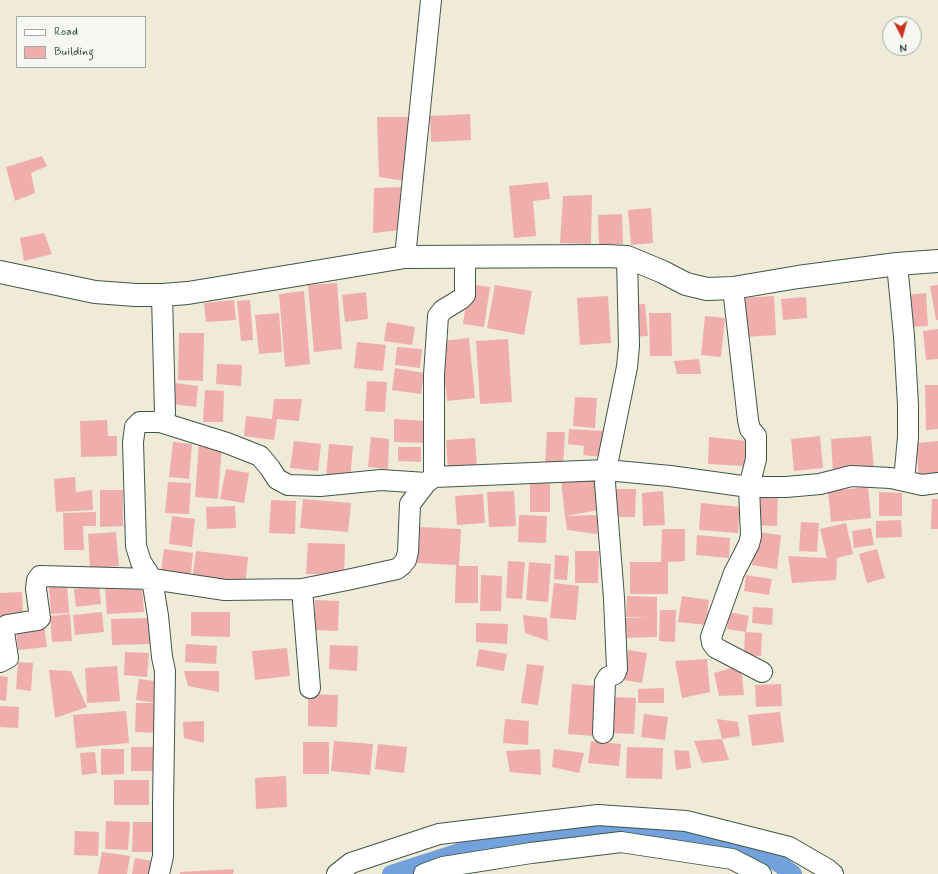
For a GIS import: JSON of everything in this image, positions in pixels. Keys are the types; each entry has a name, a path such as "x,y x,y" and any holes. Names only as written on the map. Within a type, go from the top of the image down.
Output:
{"street":[{"path":"405,256 431,0"},
{"path":"0,272 96,292 162,295 188,293 405,256 607,256 627,257 663,272 686,284 707,288 733,288 897,264 938,260"},
{"path":"0,662 8,658 4,632 6,626 38,620 40,618 36,589 37,580 40,576 152,578 225,590 302,588 397,569 402,565 406,560 408,552 410,504 430,480 438,316 443,310 465,295 465,256"},
{"path":"603,733 605,682 608,677 615,674 617,669 614,598 605,483 606,470 627,366 629,346 627,257"},
{"path":"897,264 904,336 908,405 908,437 904,481"},
{"path":"733,288 748,420 750,429 756,436 756,460 749,488 750,544 734,573 711,637 712,643 716,648 762,672"},
{"path":"160,422 165,413 162,295"},
{"path":"160,874 163,856 165,671 152,578 141,562 136,546 133,442 135,427 140,422 160,422 227,443 260,456 277,479 288,485 320,486 381,480 430,480 606,470 670,476 749,488 820,484 851,476 891,478 922,485 938,483"},
{"path":"302,588 310,688"},
{"path":"337,874 351,863 439,834 598,815 686,821 694,823 789,847 833,874"},
{"path":"424,874 443,866 621,842 732,859 762,874"}],"building":[{"path":"470,114 471,140 431,142 430,116"},
{"path":"377,117 412,117 405,181 379,177"},
{"path":"42,156 47,166 31,173 35,193 15,201 6,167"},
{"path":"548,182 550,199 533,201 536,236 514,238 509,186"},
{"path":"403,187 401,230 373,233 374,188"},
{"path":"592,195 591,244 560,243 563,196"},
{"path":"651,208 653,243 631,245 628,210"},
{"path":"622,214 623,244 599,245 598,215"},
{"path":"44,233 52,254 24,261 20,238"},
{"path":"337,283 342,349 314,352 308,285"},
{"path":"469,284 490,287 484,327 463,324"},
{"path":"495,285 532,291 524,335 487,328"},
{"path":"938,285 938,320 936,320 930,286"},
{"path":"304,291 310,364 285,367 279,294"},
{"path":"366,292 368,319 345,322 342,295"},
{"path":"926,293 928,326 909,327 906,295"},
{"path":"608,296 611,343 580,345 577,298"},
{"path":"774,296 776,335 745,337 743,298"},
{"path":"806,297 807,318 783,320 781,299"},
{"path":"234,300 236,320 206,322 204,303"},
{"path":"250,300 253,340 241,341 237,301"},
{"path":"645,304 648,336 633,337 630,305"},
{"path":"279,313 282,352 259,354 255,315"},
{"path":"649,313 671,313 672,356 650,356"},
{"path":"705,316 725,318 721,357 701,355"},
{"path":"387,322 415,327 412,345 384,341"},
{"path":"938,329 938,359 926,360 923,331"},
{"path":"179,333 204,333 203,381 178,380"},
{"path":"469,338 475,398 447,401 441,341"},
{"path":"508,339 512,402 480,404 476,341"},
{"path":"357,342 386,345 383,371 354,368"},
{"path":"397,347 422,349 420,368 395,365"},
{"path":"699,359 701,374 677,374 674,361"},
{"path":"217,364 242,365 241,386 216,384"},
{"path":"395,368 424,373 421,394 392,390"},
{"path":"367,381 387,382 385,412 365,411"},
{"path":"174,383 198,386 196,407 172,404"},
{"path":"925,385 938,385 938,429 926,430"},
{"path":"205,390 224,391 223,422 203,422"},
{"path":"575,397 597,398 595,428 573,426"},
{"path":"274,399 302,399 299,421 277,419 274,440 244,436 246,416 272,419"},
{"path":"394,419 427,421 427,443 394,442"},
{"path":"107,420 108,436 117,436 117,456 81,457 80,421"},
{"path":"569,429 603,431 601,457 583,455 584,446 568,444"},
{"path":"547,432 565,432 563,466 545,465"},
{"path":"820,436 823,468 794,471 791,439"},
{"path":"871,436 874,469 833,472 831,439"},
{"path":"371,437 389,439 388,469 368,467"},
{"path":"709,437 747,441 744,466 708,464"},
{"path":"475,438 477,470 448,472 446,440"},
{"path":"294,441 321,444 318,471 290,468"},
{"path":"938,441 938,479 919,480 916,443"},
{"path":"173,442 192,444 189,479 169,477"},
{"path":"199,442 222,444 218,499 195,497"},
{"path":"329,444 353,446 350,480 326,478"},
{"path":"398,447 421,447 421,462 398,461"},
{"path":"226,469 249,473 244,503 220,499"},
{"path":"75,477 76,492 92,490 93,510 56,512 54,479"},
{"path":"530,478 550,478 550,512 530,512"},
{"path":"561,480 598,480 599,510 565,516"},
{"path":"168,482 191,483 189,514 165,513"},
{"path":"868,487 871,518 831,522 828,491"},
{"path":"613,489 636,489 635,517 613,517"},
{"path":"100,490 123,490 123,526 100,527"},
{"path":"755,490 778,491 777,526 753,525"},
{"path":"514,491 516,526 489,527 487,492"},
{"path":"663,491 665,525 643,526 642,493"},
{"path":"879,492 902,493 902,516 879,516"},
{"path":"483,494 485,523 457,525 455,496"},
{"path":"303,499 351,503 348,532 300,528"},
{"path":"932,499 938,499 938,529 931,529"},
{"path":"271,500 296,501 295,534 269,533"},
{"path":"701,503 740,507 738,533 699,530"},
{"path":"235,506 236,528 207,529 206,507"},
{"path":"96,512 96,526 83,526 84,550 64,550 63,513"},
{"path":"519,515 547,516 546,543 518,542"},
{"path":"599,515 597,534 567,530 565,516"},
{"path":"172,516 195,519 192,547 169,544"},
{"path":"901,520 902,537 876,538 876,521"},
{"path":"801,522 819,523 817,552 799,551"},
{"path":"846,523 853,554 837,558 836,580 792,583 788,556 827,558 820,529"},
{"path":"419,527 461,529 459,566 478,566 478,603 455,603 456,565 417,563"},
{"path":"871,528 874,545 854,548 852,531"},
{"path":"662,529 685,529 685,561 668,562 668,594 630,594 630,562 661,562"},
{"path":"116,532 119,566 90,568 88,534"},
{"path":"757,532 781,535 777,569 752,565"},
{"path":"697,535 730,538 729,558 696,555"},
{"path":"308,543 345,544 344,575 306,574"},
{"path":"164,549 193,553 190,582 160,578"},
{"path":"877,549 885,578 867,583 859,554"},
{"path":"196,551 248,557 245,587 192,581"},
{"path":"575,551 599,551 598,583 575,583"},
{"path":"555,555 569,556 567,580 554,579"},
{"path":"508,561 525,562 522,599 506,598"},
{"path":"529,562 551,564 548,602 526,600"},
{"path":"481,575 502,576 501,611 480,611"},
{"path":"746,575 772,579 769,595 744,591"},
{"path":"554,583 579,586 576,620 550,618"},
{"path":"67,585 69,613 51,614 49,587"},
{"path":"99,586 101,604 76,607 74,589"},
{"path":"142,586 144,612 107,614 105,588"},
{"path":"22,592 23,614 0,616 0,593"},
{"path":"627,596 657,597 657,637 620,638 619,618 648,618 626,617"},
{"path":"682,596 709,600 706,625 678,622"},
{"path":"315,600 339,601 338,631 314,630"},
{"path":"753,607 773,608 772,625 752,623"},
{"path":"660,610 676,610 675,642 659,641"},
{"path":"102,612 104,632 75,635 73,615"},
{"path":"191,612 230,612 230,637 191,636"},
{"path":"729,612 749,616 746,632 727,629"},
{"path":"70,614 72,641 52,642 50,616"},
{"path":"523,615 547,618 548,641 525,633"},
{"path":"149,618 150,644 112,645 111,619"},
{"path":"476,623 508,624 507,644 476,642"},
{"path":"44,625 47,647 18,650 16,628"},
{"path":"745,632 762,633 761,656 744,655"},
{"path":"186,644 217,646 216,664 185,662"},
{"path":"330,645 358,646 357,671 329,669"},
{"path":"287,648 290,676 255,680 252,651"},
{"path":"479,649 507,654 504,671 476,666"},
{"path":"628,650 647,653 642,683 623,680"},
{"path":"125,652 149,653 147,677 124,675"},
{"path":"707,659 710,692 682,698 675,661"},
{"path":"18,662 33,663 31,691 16,689"},
{"path":"527,664 544,666 538,705 521,703"},
{"path":"741,665 744,695 719,696 714,673"},
{"path":"117,666 120,701 87,703 85,668"},
{"path":"49,670 71,671 87,707 55,718"},
{"path":"184,671 219,671 219,692 188,686"},
{"path":"0,676 8,677 6,701 0,700"},
{"path":"139,679 162,682 159,733 135,732 136,703 158,703 136,700"},
{"path":"572,684 597,686 593,736 568,734"},
{"path":"781,684 782,706 756,707 755,685"},
{"path":"664,688 664,703 638,703 638,689"},
{"path":"308,694 338,695 337,727 308,726"},
{"path":"612,697 636,698 634,734 610,733"},
{"path":"0,706 19,707 18,728 0,727"},
{"path":"126,711 129,743 76,748 73,715"},
{"path":"780,712 784,742 752,746 748,715"},
{"path":"644,714 668,717 665,740 641,737"},
{"path":"505,719 529,721 528,745 503,743"},
{"path":"717,719 738,722 740,736 722,739"},
{"path":"204,721 204,743 184,738 183,722"},
{"path":"722,739 729,760 702,763 694,741"},
{"path":"334,741 373,744 370,775 331,771"},
{"path":"591,741 621,744 619,766 588,763"},
{"path":"303,742 329,742 329,774 303,774"},
{"path":"378,744 407,747 404,773 375,769"},
{"path":"131,747 156,747 156,771 131,771"},
{"path":"627,747 663,748 662,779 626,778"},
{"path":"101,749 124,749 124,774 101,775"},
{"path":"540,749 541,775 510,772 506,751"},
{"path":"554,749 584,753 579,773 552,767"},
{"path":"674,750 689,751 691,768 676,770"},
{"path":"95,752 97,773 82,775 80,753"},
{"path":"286,776 287,807 256,809 255,778"},
{"path":"114,780 149,780 149,805 114,805"},
{"path":"106,821 130,822 128,850 105,849"},
{"path":"133,822 157,822 157,852 132,852"},
{"path":"75,831 99,832 98,856 74,855"},
{"path":"102,852 130,856 127,874 98,874"},
{"path":"135,858 153,861 151,874 132,874"},
{"path":"234,869 233,874 180,874 180,872"}],"waterway":[{"path":"391,874 509,836 649,831 766,854 793,874"}]}
